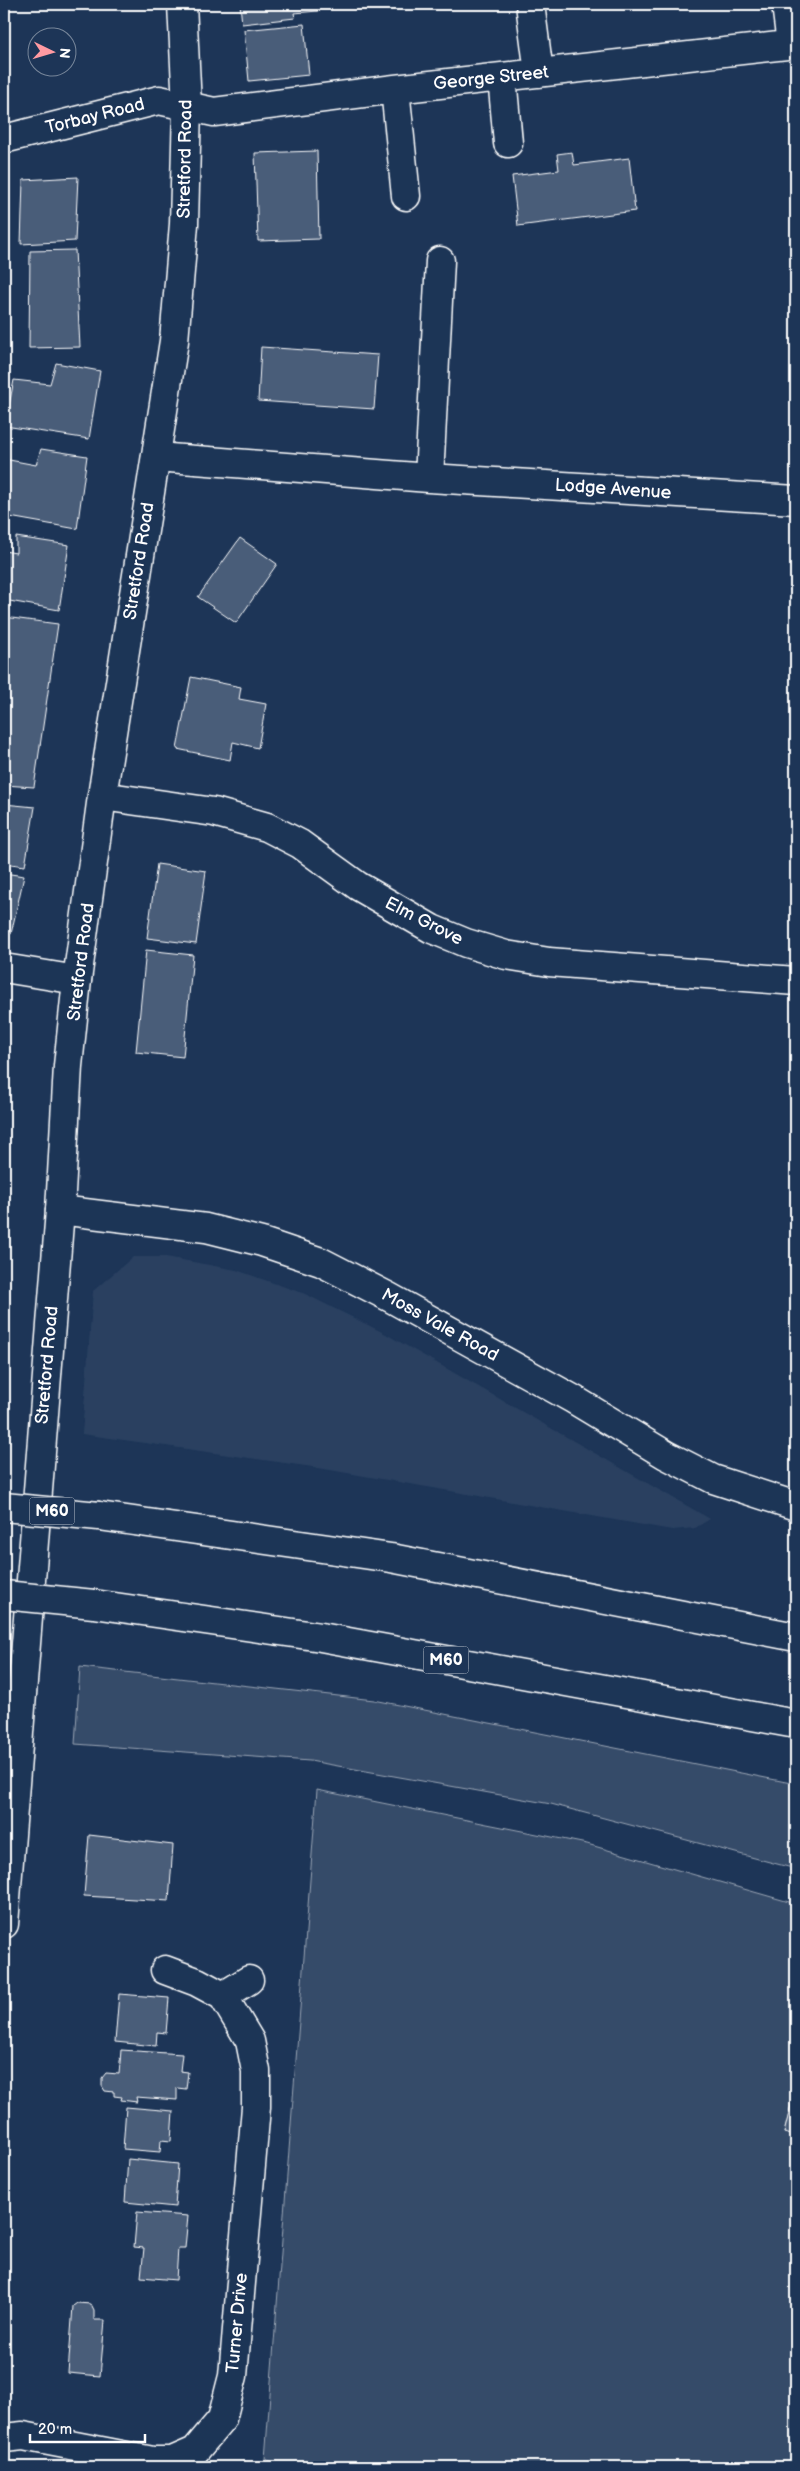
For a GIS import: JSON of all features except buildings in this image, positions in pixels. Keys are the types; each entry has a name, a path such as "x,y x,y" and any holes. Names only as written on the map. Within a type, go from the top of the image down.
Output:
{"main road":[{"name":"Stretford Road","path":"4,1924 60,1210 68,1066 77,980 102,796 176,321 184,224 187,106 182,4"},
{"path":"530,4 539,73"},
{"path":"786,4 794,44"},
{"name":"George Street","path":"187,106 214,112 395,89 794,44"},
{"path":"502,77 508,143"},
{"path":"395,89 406,196"},
{"name":"Torbay Road","path":"4,139 159,100 187,106"},
{"path":"429,478 440,261"},
{"name":"Lodge Avenue","path":"156,457 429,478 796,500"},
{"name":"Elm Grove","path":"102,796 214,812 267,828 300,844 358,886 432,930 466,944 506,955 549,962 796,981"},
{"path":"4,968 77,980"},
{"name":"Moss Vale Road","path":"60,1210 214,1230 262,1242 321,1262 389,1297 556,1389 666,1455 713,1478 796,1506"},
{"name":"M60","path":"4,1506 100,1516 391,1558 796,1637"},
{"name":"M60","path":"4,1595 94,1604 321,1637 796,1724"},
{"path":"165,1970 197,1982 223,1996 249,1980"},
{"name":"Turner Drive","path":"4,2438 23,2436 153,2461 172,2461 195,2452 222,2419 234,2376 256,2107 256,2070 250,2041 223,1996"}],"shaded area":[{"path":"133,1257 166,1257 236,1270 305,1294 384,1333 710,1519 695,1528 672,1530 313,1467 82,1434 93,1291"},
{"path":"80,1667 374,1700 796,1784 796,1869 551,1804 310,1761 75,1744"},
{"path":"317,1790 587,1844 796,1904 796,2085 784,2133 796,2136 796,2467 286,2467 265,2459"}]}
